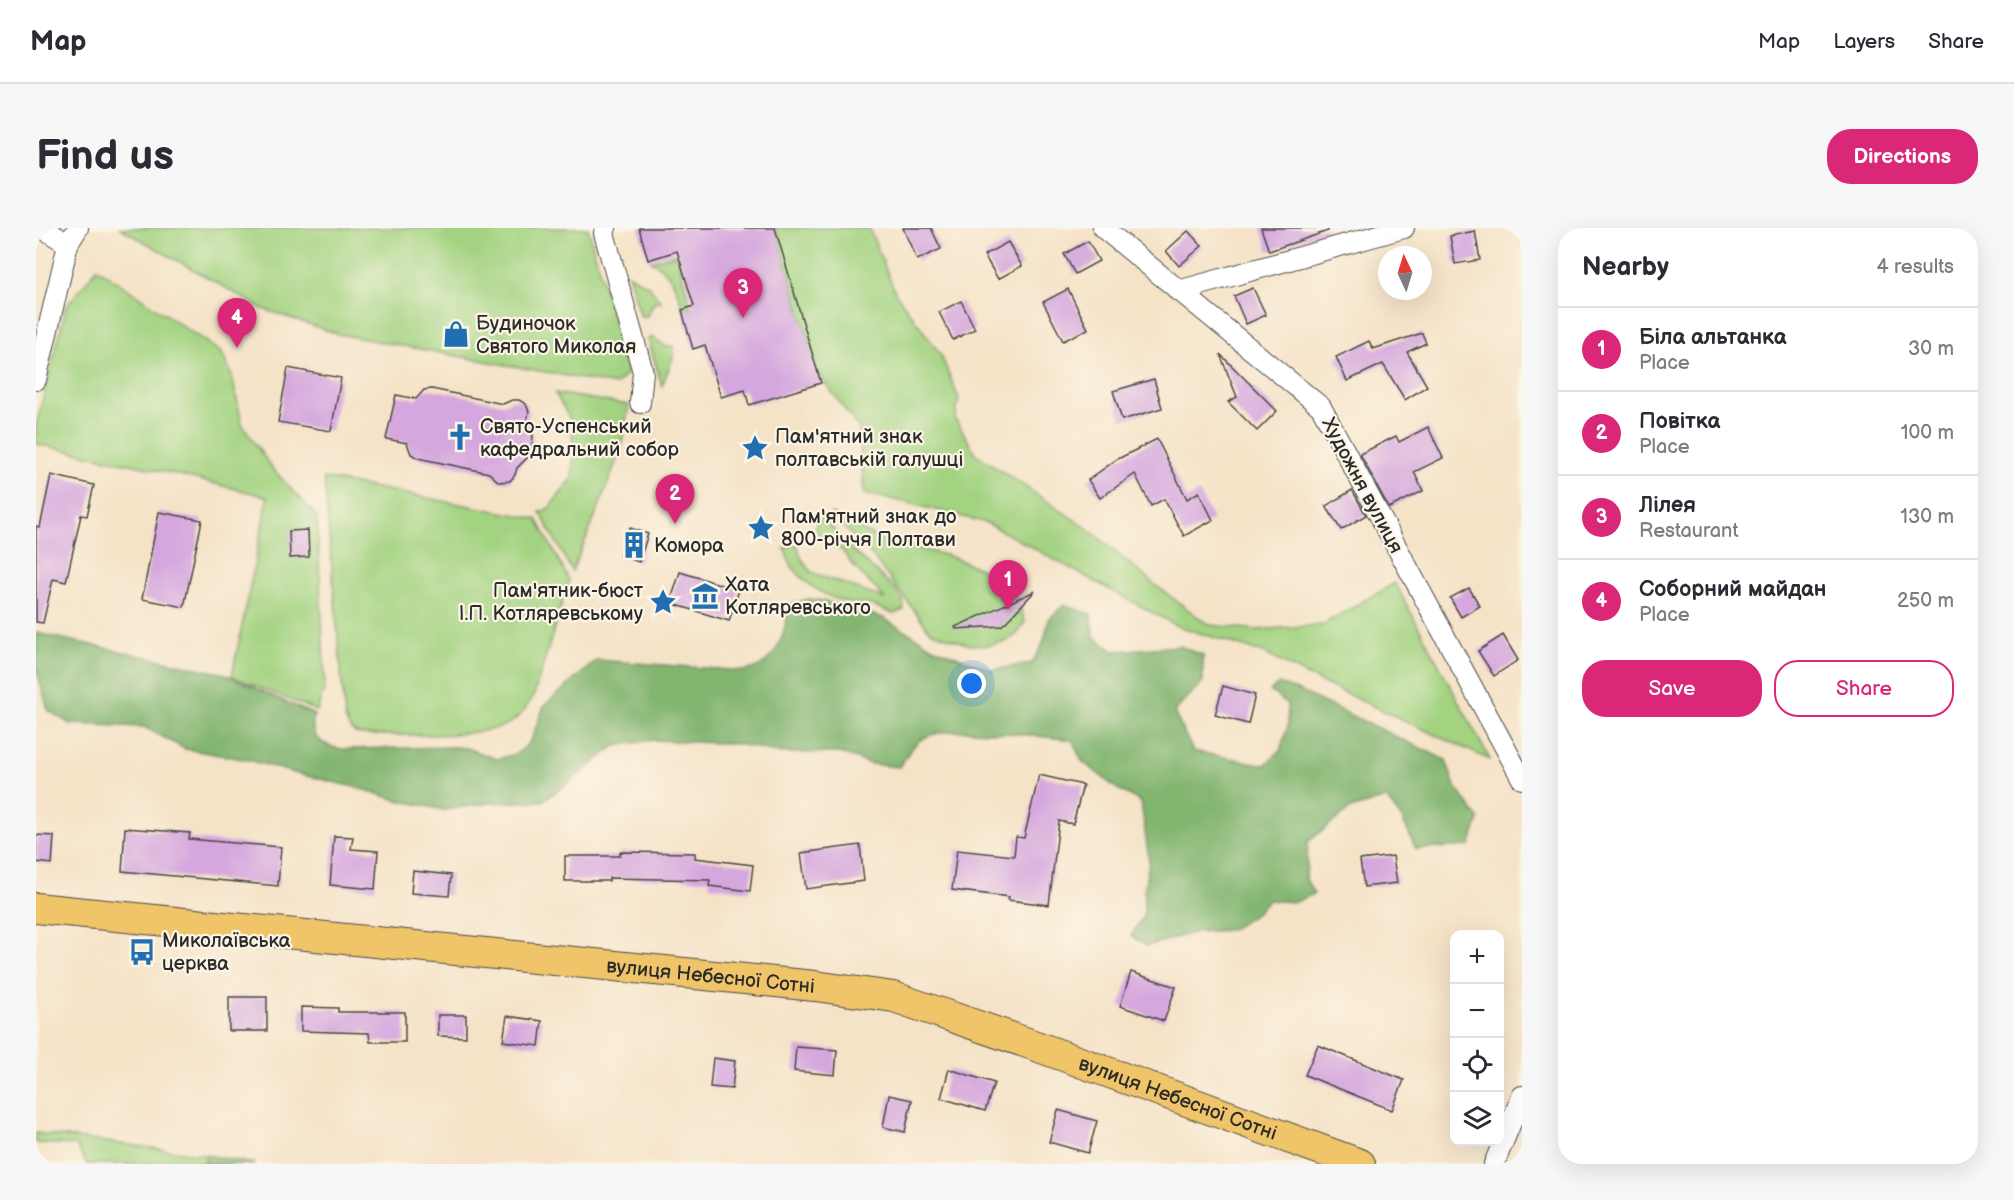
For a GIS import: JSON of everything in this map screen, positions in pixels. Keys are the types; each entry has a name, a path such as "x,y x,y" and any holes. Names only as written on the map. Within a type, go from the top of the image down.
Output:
{"main road":[{"name":"вулиця Небесної Сотні","path":"36,908 815,986 894,996 1360,1164"}],"street":[{"path":"36,380 73,236 42,228"},
{"path":"606,228 604,233 643,372 640,403"},
{"name":"Художня вулиця","path":"1103,228 1321,407 1522,779"},
{"path":"1178,291 1404,228"},
{"path":"1494,1164 1522,1096"}],"green space":[{"path":"120,228 588,228 627,373 616,385 338,334 263,309"},
{"path":"775,228 869,228 896,294 941,355 959,399 955,419 976,454 1087,528 1154,584 1209,625 1257,630 1322,625 1395,583 1490,760 1310,677 1264,653 1177,626 987,523 864,494 859,428 819,375"},
{"path":"676,254 691,307 683,309 669,275 651,261"},
{"path":"97,268 222,353 232,376 242,424 271,467 317,517 325,686 317,711 232,676 268,497 180,475 36,444 36,426 66,307"},
{"path":"628,274 649,286 661,302 654,303 647,316 641,317"},
{"path":"653,337 666,347 673,346 674,355 662,386 648,339"},
{"path":"555,393 629,405 620,452 572,571 540,512 548,509 572,479 574,450 570,419"},
{"path":"324,478 537,519 569,580 534,695 516,719 500,727 463,734 365,735 349,728 345,717"},
{"path":"830,513 888,544 949,556 979,568 1017,598 1025,622 1017,634 1007,641 983,646 967,644 930,631 874,558"},
{"path":"822,517 849,547 895,589 903,601 904,610 893,614 871,605 830,597 813,587 798,573 787,557 785,548 797,544 801,558 811,572 885,599 850,562 843,551 828,543 816,531 816,523"},
{"path":"809,599 883,618 935,648 992,670 1032,663 1043,644 1049,619 1064,605 1091,614 1094,636 1113,651 1180,646 1203,655 1203,682 1174,712 1193,751 1265,765 1280,751 1288,726 1287,704 1270,691 1279,684 1297,690 1446,760 1455,786 1479,819 1470,846 1416,849 1402,819 1386,798 1350,809 1308,842 1306,879 1314,894 1295,902 1268,900 1255,914 1231,930 1196,932 1147,946 1131,936 1144,914 1144,891 1149,861 1141,802 1116,788 1082,761 1072,740 992,732 949,732 931,735 919,741 899,767 871,764 839,753 781,753 738,744 653,740 615,746 542,801 489,803 445,810 397,800 249,760 185,749 144,727 70,724 48,710 36,667 36,633 225,674 314,715 315,735 323,743 335,748 455,747 466,748 497,759 516,754 525,747 532,738 544,706 597,660 744,671 755,668 772,656 778,647 785,627 787,605"},
{"path":"36,1133 206,1155 255,1164 87,1164 76,1145 36,1143"},
{"path":"206,1155 255,1164 204,1164"}],"building":[{"path":"639,228 775,228 821,383 749,405 745,390 721,397 705,345 693,349 682,310 694,306 677,251 648,260"},
{"path":"903,228 931,228 941,249 917,260"},
{"path":"1261,228 1328,228 1328,231 1269,251"},
{"path":"1188,231 1202,246 1179,266 1166,251"},
{"path":"1475,231 1480,260 1455,264 1450,236"},
{"path":"1088,241 1099,261 1075,274 1064,254"},
{"path":"1008,242 1022,266 998,279 984,255"},
{"path":"1253,288 1266,315 1246,324 1234,296"},
{"path":"1068,289 1088,329 1063,341 1043,302"},
{"path":"961,301 975,329 953,340 939,312"},
{"path":"1422,333 1426,343 1407,352 1427,386 1405,400 1383,364 1347,381 1336,357 1369,341 1373,349"},
{"path":"1220,354 1277,411 1257,431 1228,402 1237,397"},
{"path":"288,368 341,378 331,431 278,422"},
{"path":"1154,379 1162,408 1122,420 1113,391"},
{"name":"Свято-Успенський кафедральний собор","path":"432,389 503,404 519,400 526,404 529,412 527,420 533,435 532,446 529,456 517,468 510,481 499,482 489,473 418,458 411,454 407,443 386,439 396,395 416,399 424,390"},
{"path":"1428,427 1443,458 1414,472 1423,491 1389,508 1360,454 1396,436 1399,442"},
{"path":"1157,439 1187,499 1199,492 1213,520 1184,536 1164,499 1151,506 1135,474 1100,498 1088,480 1116,460"},
{"path":"51,475 94,485 87,516 81,515 66,582 53,579 43,623 36,622 36,526 40,527"},
{"path":"1352,490 1366,515 1341,530 1326,506"},
{"path":"159,512 202,520 184,607 142,599"},
{"name":"Комора","path":"630,528 648,534 639,562 620,555"},
{"path":"308,530 309,557 290,558 289,531"},
{"name":"Хата Котляревського","path":"680,572 739,590 729,621 670,603"},
{"path":"1469,588 1480,606 1461,617 1450,598"},
{"path":"1035,591 1001,626 956,629 955,627"},
{"path":"1503,635 1518,660 1494,676 1478,651"},
{"path":"1223,686 1255,695 1248,724 1215,715"},
{"path":"1039,775 1083,785 1073,824 1059,821 1049,905 952,890 957,850 1014,856 1016,837 1024,838"},
{"path":"125,828 190,833 189,839 281,847 278,886 122,871"},
{"path":"36,835 54,836 52,864 36,862"},
{"path":"334,836 353,837 351,849 378,851 375,889 330,885"},
{"path":"860,845 864,881 806,889 801,853"},
{"path":"620,852 695,853 695,858 753,865 750,891 709,886 710,880 609,878 609,881 565,881 565,856 620,856"},
{"path":"1393,856 1397,883 1364,887 1360,860"},
{"path":"413,871 451,875 449,896 411,893"},
{"path":"1131,972 1176,987 1164,1021 1120,1006"},
{"path":"229,997 267,997 267,1031 229,1031"},
{"path":"301,1007 338,1008 338,1012 405,1012 405,1042 370,1042 369,1033 301,1031"},
{"path":"438,1015 466,1015 466,1037 438,1036"},
{"path":"507,1016 542,1021 539,1046 503,1041"},
{"path":"1318,1045 1404,1080 1392,1110 1305,1075"},
{"path":"796,1047 837,1050 835,1075 794,1071"},
{"path":"713,1058 735,1061 732,1089 710,1087"},
{"path":"949,1069 994,1083 985,1111 941,1098"},
{"path":"889,1095 912,1100 905,1132 883,1127"},
{"path":"1058,1110 1097,1121 1088,1153 1049,1142"}],"place":[{"name":"Лілея","path":"743,318"},
{"name":"Будиночок Святого Миколая","path":"456,334"},
{"name":"Соборний майдан","path":"237,348"},
{"name":"Свято-Успенський кафедральний собор","path":"460,437"},
{"name":"Пам'ятний знак полтавській галушці","path":"755,448"},
{"name":"Повітка","path":"675,524"},
{"name":"Пам'ятний знак до 800-річчя Полтави","path":"761,528"},
{"name":"Комора","path":"634,545"},
{"name":"Хата Котляревського","path":"705,596"},
{"name":"Пам'ятник-бюст І.П. Котляревському","path":"663,602"},
{"name":"Біла альтанка","path":"1008,610"},
{"name":"Миколаївська церква","path":"142,952"}]}
